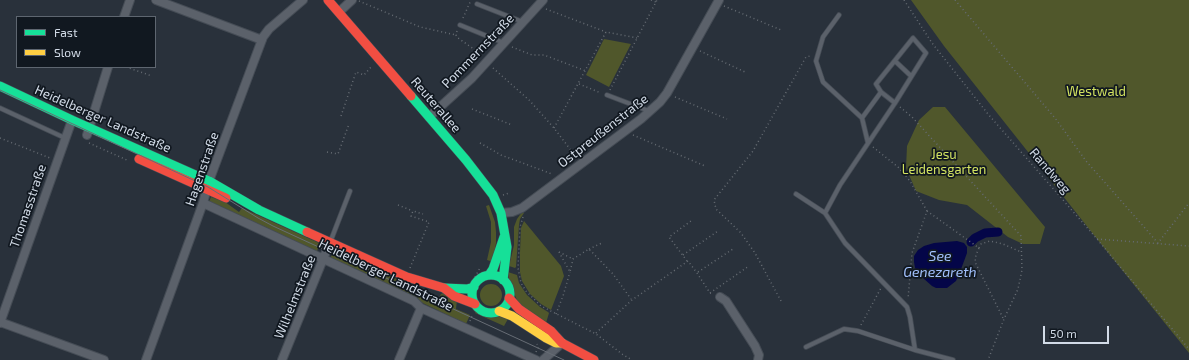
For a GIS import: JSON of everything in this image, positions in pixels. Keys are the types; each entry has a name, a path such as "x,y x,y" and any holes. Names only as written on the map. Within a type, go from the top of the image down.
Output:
{"street":[{"path":"124,16 130,0"},
{"path":"156,0 262,40"},
{"name":"Hagenstraße","path":"146,360 262,40 267,31 303,0"},
{"name":"Reuterallee","path":"328,0 490,190 502,213 507,254 503,272 503,280"},
{"path":"339,12 352,0"},
{"name":"Ostpreußenstraße","path":"502,213 519,210 660,102 718,2"},
{"name":"Pommernstraße","path":"429,117 487,63 541,3"},
{"path":"88,131 108,68"},
{"name":"Heidelberger Landstraße","path":"0,86 71,123"},
{"name":"Heidelberger Landstraße","path":"0,93 71,123 407,277 444,288 467,289 474,283"},
{"name":"Thomasstraße","path":"0,323 71,123"},
{"name":"Heidelberger Landstraße","path":"203,203 414,301 421,308 534,359"},
{"name":"Reuterallee","path":"489,275 493,269 505,236"},
{"name":"Wilhelmstraße","path":"282,360 330,242"},
{"path":"489,275 503,280 509,288 509,298 506,306 499,311 488,313 483,311 475,304 472,296 474,283 489,275"},
{"name":"Heidelberger Landstraße","path":"444,288 454,296 475,304"},
{"path":"720,297 726,301 755,346 759,355 758,360"},
{"path":"509,298 519,309 551,331 562,343"},
{"path":"400,360 421,308"},
{"path":"499,311 512,316 551,341 562,343 594,360"},
{"path":"0,323 104,360"},
{"path":"543,360 562,343"}],"lane":[{"path":"477,4 523,22"},
{"path":"839,15 823,37 816,61 823,82 862,118 868,143"},
{"path":"460,25 505,43"},
{"path":"825,213 840,185 895,103 926,53 913,38 876,84 881,92 895,103"},
{"path":"895,61 911,76"},
{"path":"862,118 881,92"},
{"path":"607,95 650,111"},
{"path":"0,108 65,138"},
{"path":"330,242 350,191"},
{"path":"796,194 825,213 844,243 907,307 915,350"},
{"path":"806,347 844,329 858,331 915,350 953,360"}],"path":[{"path":"357,0 420,27 456,35"},
{"path":"579,83 607,95 657,1 651,0"},
{"name":"Randweg","path":"904,0 932,43 988,114 1097,239 1189,349"},
{"path":"955,0 1055,118 1086,161 1158,243"},
{"path":"718,2 781,30"},
{"path":"541,3 606,32 637,38"},
{"path":"554,128 606,32"},
{"path":"505,43 532,55 544,55 586,71"},
{"path":"692,48 745,72"},
{"path":"781,301 748,243 741,233 716,209 714,200 753,151 806,57 818,54"},
{"path":"341,116 356,72 364,75 379,59"},
{"path":"487,63 529,100 554,128 581,163"},
{"path":"129,68 152,76"},
{"path":"666,93 726,120"},
{"path":"895,103 912,116 1021,236 1022,270 1018,289 1004,319 988,360"},
{"path":"472,109 512,124"},
{"path":"327,152 338,154 349,124"},
{"path":"624,131 705,166"},
{"path":"0,138 57,160"},
{"path":"480,142 501,155 552,174"},
{"path":"868,143 898,167 910,181 927,211 978,248"},
{"path":"1158,243 1189,203"},
{"path":"398,205 423,214"},
{"path":"407,277 429,222 411,216 414,211"},
{"path":"907,307 911,277 912,253 927,211"},
{"path":"524,215 520,227 518,262 521,284 526,291 541,306 596,334 632,360"},
{"path":"691,220 669,237 697,273 710,293 720,297"},
{"path":"683,255 718,231"},
{"path":"1097,239 1189,246"},
{"path":"1004,319 975,262 976,254 981,244 990,241 1003,244 1021,252"},
{"path":"556,314 563,296 573,259 602,243"},
{"path":"589,249 613,274 632,300"},
{"path":"697,273 733,249"},
{"path":"570,272 559,252 573,259"},
{"path":"596,334 632,300 688,261"},
{"path":"474,283 482,265"},
{"path":"710,293 749,266"},
{"path":"858,331 883,282"},
{"path":"466,328 473,314"},
{"path":"534,359 539,340"}],"green space":[{"name":"Westwald","path":"911,0 1189,0 1189,353 944,46"},
{"path":"604,39 631,44 609,87 586,75"},
{"name":"Jesu Leidensgarten","path":"933,107 945,107 1045,227 1040,244 1023,244 1008,237 967,205 939,200 916,191 906,168 907,146 919,120"},
{"path":"211,197 225,202 239,212 242,208 319,243 317,252 209,202"},
{"path":"489,205 495,222 496,232 493,262 487,260 491,242 491,222 486,206"},
{"path":"522,212 524,213 520,219 519,225 515,268 509,266 514,245 514,227"},
{"path":"524,221 561,266 564,276 551,310 541,304 530,294 522,281 520,272 520,252 521,228"},
{"path":"335,251 439,298 443,293 457,300 456,309 470,315 466,324 330,258"},
{"path":"508,272 517,275 519,283 527,295 549,313 546,323 519,305 509,281"},
{"path":"491,284 499,287 502,295 499,303 491,306 483,303 480,295 483,287"},
{"path":"476,311 487,317 499,316 508,319 504,326 475,313"}],"water":[{"name":"See Genezareth","path":"957,241 964,243 967,247 967,253 956,281 947,288 936,288 932,286 915,268 914,256 918,250 924,246 934,243"}],"waterway":[{"path":"971,242 975,238 985,233 998,232"}],"tram line":[{"path":"0,90 208,187 273,226 564,360"}],"traffic: fast":[{"path":"0,86 209,181 259,210 307,232"},
{"path":"411,96 466,160 493,195 501,213 507,247 503,280"},
{"path":"489,275 493,269 504,237"},
{"path":"491,275 504,281 510,294 504,307 491,313 478,307 472,294 478,281 491,275"},
{"path":"444,288 467,289 474,287"}],"traffic: slow":[{"path":"499,311 512,316 546,338 556,343 562,343"}],"traffic: jam":[{"path":"328,0 411,96"},
{"path":"139,159 226,198"},
{"path":"307,232 407,277 444,288 454,296 475,304"},
{"path":"509,298 519,309 551,331 562,343 594,360"}]}
